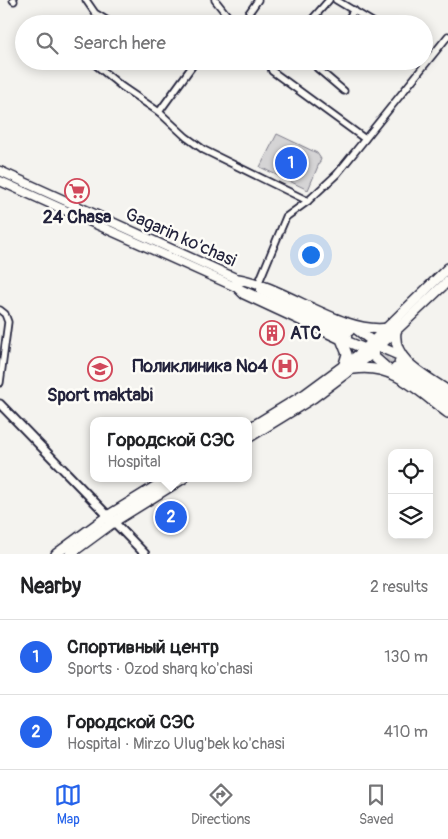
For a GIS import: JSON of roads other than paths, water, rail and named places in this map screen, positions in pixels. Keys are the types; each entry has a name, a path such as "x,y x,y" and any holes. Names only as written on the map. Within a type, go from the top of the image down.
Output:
{"main road":[{"name":"Gagarin ko'chasi","path":"0,171 237,282"},
{"name":"Gagarin ko'chasi","path":"0,181 237,282"},
{"path":"392,330 448,268"},
{"path":"252,427 346,368 368,352 448,281"},
{"path":"237,282 259,282 347,332 368,352 448,391"},
{"path":"237,282 244,294 377,344 448,413"},
{"path":"347,332 378,329 392,330"},
{"path":"392,330 395,342 396,364 448,406"},
{"path":"346,368 347,332"},
{"path":"252,436 313,398 346,368 373,368 396,364 448,398"},
{"path":"56,554 163,482"},
{"path":"70,554 112,518 177,482"}],"street":[{"path":"86,0 98,15"},
{"path":"215,0 227,15"},
{"path":"247,15 258,0"},
{"path":"316,15 329,0"},
{"path":"336,0 362,15"},
{"path":"351,15 354,10"},
{"path":"433,51 448,36"},
{"path":"102,70 121,86 159,112 186,137 204,150 308,202"},
{"path":"159,112 189,70"},
{"path":"272,70 365,139"},
{"path":"318,70 344,91"},
{"path":"259,282 286,217 308,202 337,174 417,70"},
{"path":"0,310 5,314 8,322 0,383"},
{"path":"0,404 145,554"}],"tunnel":[{"path":"382,351 399,362"},
{"path":"375,353 395,368"}],"place":[{"name":"Спортивный центр","path":"291,163"},
{"name":"24 Chasa","path":"77,191"},
{"name":"ATC","path":"272,333"},
{"name":"Поликлиника №4","path":"285,366"},
{"name":"Sport maktabi","path":"100,369"},
{"name":"Городской СЭС","path":"171,517"}]}
